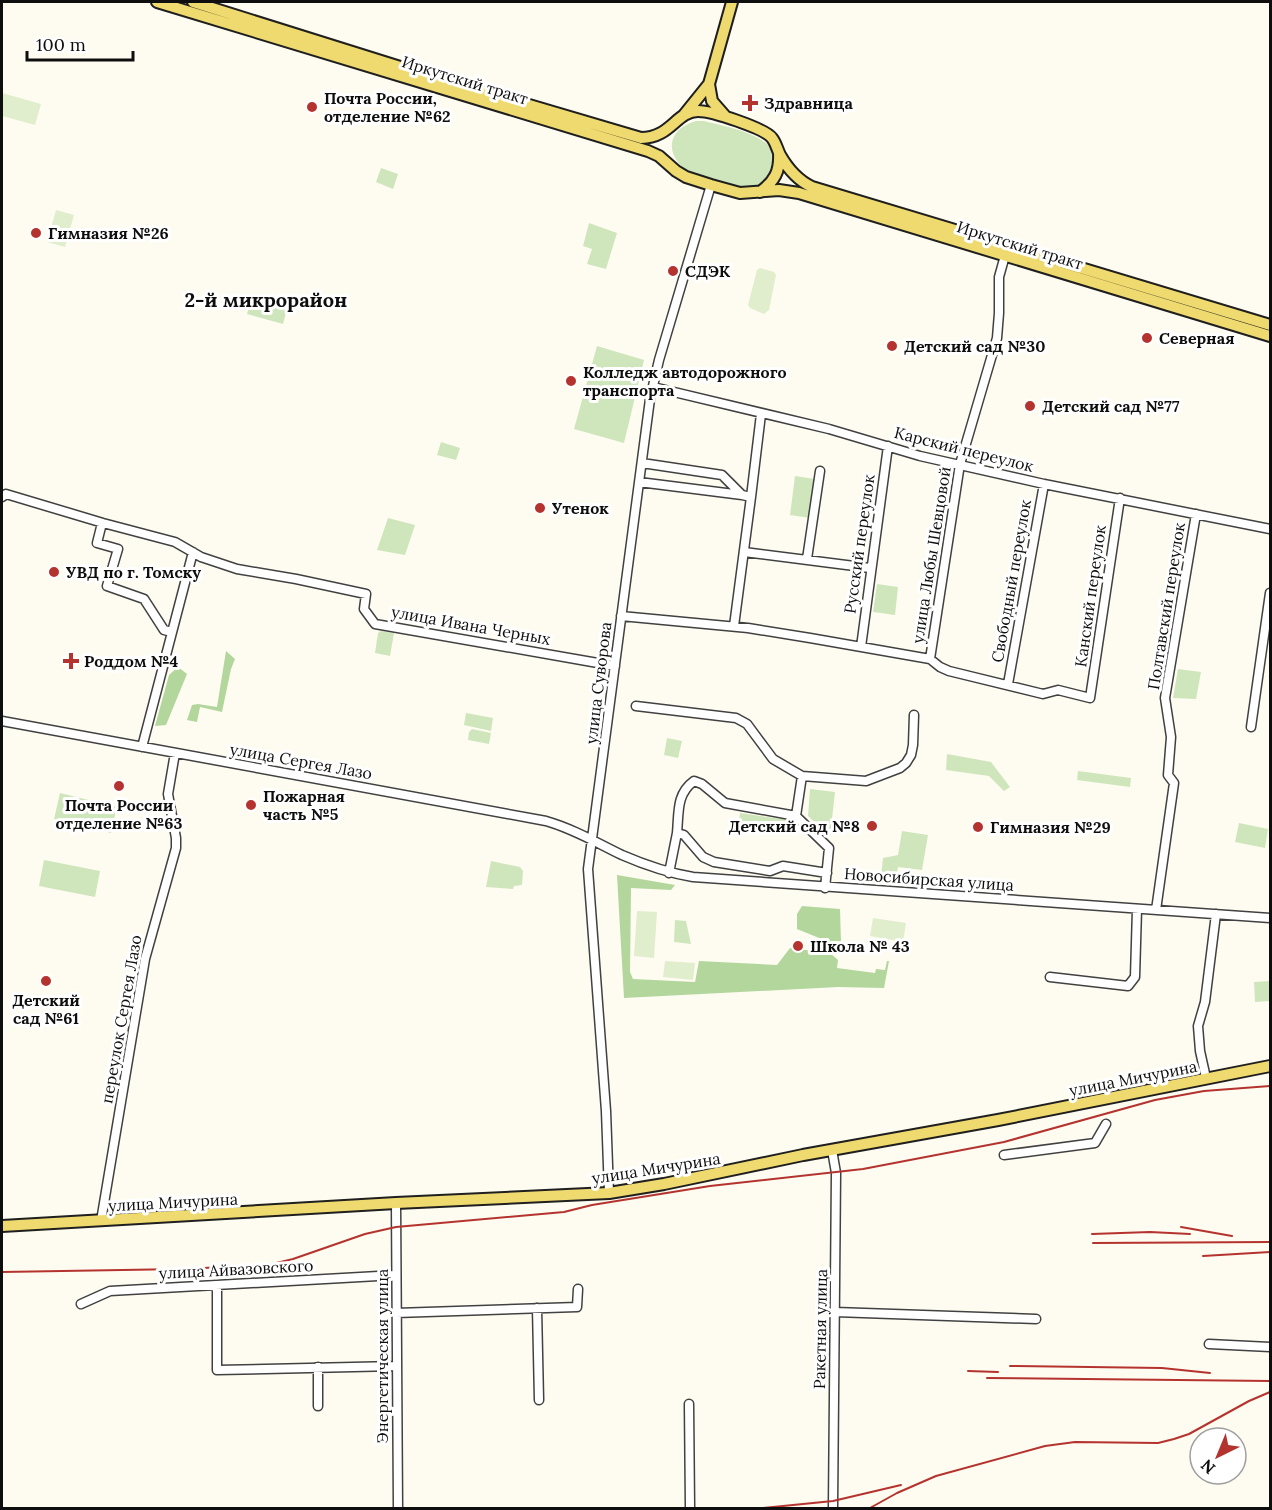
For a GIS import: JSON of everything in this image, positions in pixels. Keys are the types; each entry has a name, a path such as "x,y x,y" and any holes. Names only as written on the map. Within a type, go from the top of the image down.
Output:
{"main road":[{"name":"Иркутский тракт","path":"157,2 648,151 659,156 686,177 711,185 740,193 779,190 799,193 1270,325"},
{"name":"Иркутский тракт","path":"193,2 407,69 641,138 661,135 684,115 691,112 702,111 729,119 764,130 773,139 779,153 796,177 812,187 1270,336"},
{"path":"684,115 709,84 732,2"},
{"path":"709,84 715,106 729,119"},
{"path":"760,192 776,176 780,165 779,153"},
{"name":"улица Мичурина","path":"2,1227 396,1203 609,1193 1270,1066"}],"street":[{"name":"улица Суворова","path":"609,1193 606,1111 588,868 653,387 711,185"},
{"name":"улица Любы Шевцовой","path":"930,659 960,464 997,338 999,277 1007,251"},
{"name":"Карский переулок","path":"653,387 920,456 1044,484 1270,529"},
{"path":"734,626 744,552 747,496 761,414"},
{"name":"Русский переулок","path":"861,647 888,446"},
{"path":"642,463 722,476 747,496"},
{"path":"807,559 820,471"},
{"path":"639,482 747,496"},
{"name":"Свободный переулок","path":"1008,684 1044,484"},
{"name":"улица Ивана Черных","path":"2,497 6,494 175,542 201,557 237,569 366,594 364,609 375,624 615,666"},
{"name":"Канский переулок","path":"1008,684 1043,694 1058,690 1090,698 1120,498"},
{"name":"Полтавский переулок","path":"1156,910 1174,783 1168,775 1171,737 1165,698 1196,514"},
{"path":"102,523 97,543 118,549 107,586 144,598 164,630 172,632"},
{"path":"142,747 193,552"},
{"path":"744,552 870,568"},
{"path":"1251,727 1268,624 1270,593"},
{"path":"621,616 734,626 930,659 940,668 949,671 1008,684"},
{"path":"636,706 736,718 747,724 773,759 802,776 866,781 900,768 911,755 914,715"},
{"name":"улица Сергея Лазо","path":"2,721 546,821 564,826 592,839"},
{"name":"переулок Сергея Лазо","path":"100,1221 145,959 176,848 168,794 175,753"},
{"path":"796,816 802,776"},
{"path":"669,873 682,794 684,789 694,782 702,784 724,803 796,816 829,848 825,888"},
{"path":"677,834 684,835 703,857 714,862 770,871 783,866 827,873"},
{"name":"Новосибирская улица","path":"592,839 624,856 669,873 703,878 1270,918"},
{"path":"1050,977 1128,986 1135,977 1137,909"},
{"path":"1206,1078 1200,1051 1198,1026 1205,1002 1215,914"},
{"path":"1004,1155 1095,1143 1106,1124"},
{"name":"Ракетная улица","path":"832,1150 836,1173 833,1509"},
{"name":"Энергетическая улица","path":"396,1203 398,1509"},
{"name":"улица Айвазовского","path":"81,1304 110,1291 396,1275"},
{"path":"217,1285 217,1370 397,1366"},
{"path":"396,1313 577,1307 578,1288"},
{"path":"537,1308 539,1400"},
{"path":"835,1312 1036,1319"},
{"path":"1209,1344 1270,1347"},
{"path":"318,1367 318,1406"},
{"path":"688,1404 690,1509"}],"green space":[{"path":"2,93 41,104 35,125 2,116"},
{"path":"696,121 741,131 765,143 773,151 775,162 768,178 758,186 748,188 689,173 676,159 672,151 672,144 678,130"},
{"path":"381,168 398,174 393,189 376,182"},
{"path":"56,210 74,215 65,247 47,242"},
{"path":"589,223 617,233 606,269 587,264 592,249 583,246"},
{"path":"760,268 774,272 776,275 769,310 764,314 748,305 757,270"},
{"path":"251,299 287,309 283,324 247,314"},
{"path":"597,346 644,360 624,443 574,429"},
{"path":"441,442 460,448 456,460 437,455"},
{"path":"795,476 815,479 810,518 790,515"},
{"path":"388,518 415,525 405,555 377,550"},
{"path":"877,584 898,587 895,615 873,612"},
{"path":"381,631 394,633 390,656 375,653 378,633"},
{"path":"226,651 235,659 222,712 200,707 197,722 187,720 192,705 217,707"},
{"path":"178,667 187,674 166,725 155,726 169,675"},
{"path":"1178,669 1201,672 1196,699 1173,698"},
{"path":"466,713 493,718 491,731 464,725"},
{"path":"472,729 491,733 489,744 468,740"},
{"path":"667,738 682,741 678,758 664,755"},
{"path":"947,754 991,762 1010,787 1004,791 989,776 946,770"},
{"path":"1078,771 1131,778 1130,787 1077,780"},
{"path":"810,789 835,792 830,837 808,816"},
{"path":"60,793 117,807 111,833 54,819"},
{"path":"740,813 799,823 792,835 738,827"},
{"path":"1239,823 1268,829 1265,848 1235,842"},
{"path":"902,831 928,835 922,870 898,867 896,878 881,876 883,858 898,855"},
{"path":"44,860 100,871 95,897 39,886"},
{"path":"491,861 520,867 523,871 522,885 514,886 513,889 486,887"},
{"path":"617,875 675,885 671,890 631,888 630,972 633,979 695,982 699,961 777,965 790,948 830,953 838,960 837,968 875,973 876,969 885,970 887,961 889,961 884,988 838,987 624,998"},
{"path":"802,906 840,909 841,943 824,940 797,929 797,914"},
{"path":"637,911 657,912 654,958 634,956"},
{"path":"873,918 906,923 903,942 870,936"},
{"path":"675,920 686,921 691,944 674,942"},
{"path":"665,961 695,963 693,980 663,977"},
{"path":"1270,981 1270,1001 1255,1002 1254,982"}],"railway":[{"path":"2,1272 268,1265 293,1259 365,1234 396,1227 564,1212 592,1205 710,1186 863,1169 1004,1142 1155,1100 1204,1091 1270,1086"},
{"path":"1181,1227 1232,1236"},
{"path":"1092,1234 1150,1232 1190,1234"},
{"path":"1093,1243 1270,1242"},
{"path":"1203,1256 1270,1252"},
{"path":"1010,1366 1162,1368 1210,1373"},
{"path":"968,1371 998,1372"},
{"path":"987,1378 1270,1381"},
{"path":"870,1508 936,1476 1045,1446 1075,1442 1158,1443 1174,1439 1189,1434 1270,1392"},
{"path":"763,1508 833,1501 901,1485"}],"place":[{"name":"Здравница","path":"750,103"},
{"name":"Почта России, отделение №62","path":"312,107"},
{"name":"Гимназия №26","path":"36,233"},
{"name":"СДЭК","path":"673,271"},
{"name":"Северная","path":"1147,338"},
{"name":"Детский сад №30","path":"892,346"},
{"name":"Колледж автодорожного транспорта","path":"571,381"},
{"name":"Детский сад №77","path":"1030,406"},
{"name":"Утенок","path":"540,508"},
{"name":"УВД по г. Томску","path":"54,572"},
{"name":"Роддом №4","path":"71,661"},
{"name":"Почта России отделение №63","path":"119,786"},
{"name":"Пожарная часть №5","path":"251,805"},
{"name":"Детский сад №8","path":"872,826"},
{"name":"Гимназия №29","path":"978,827"},
{"name":"Школа № 43","path":"798,946"},
{"name":"Детский сад №61","path":"46,981"}],"district":[{"name":"2-й микрорайон","path":"266,300"}]}
